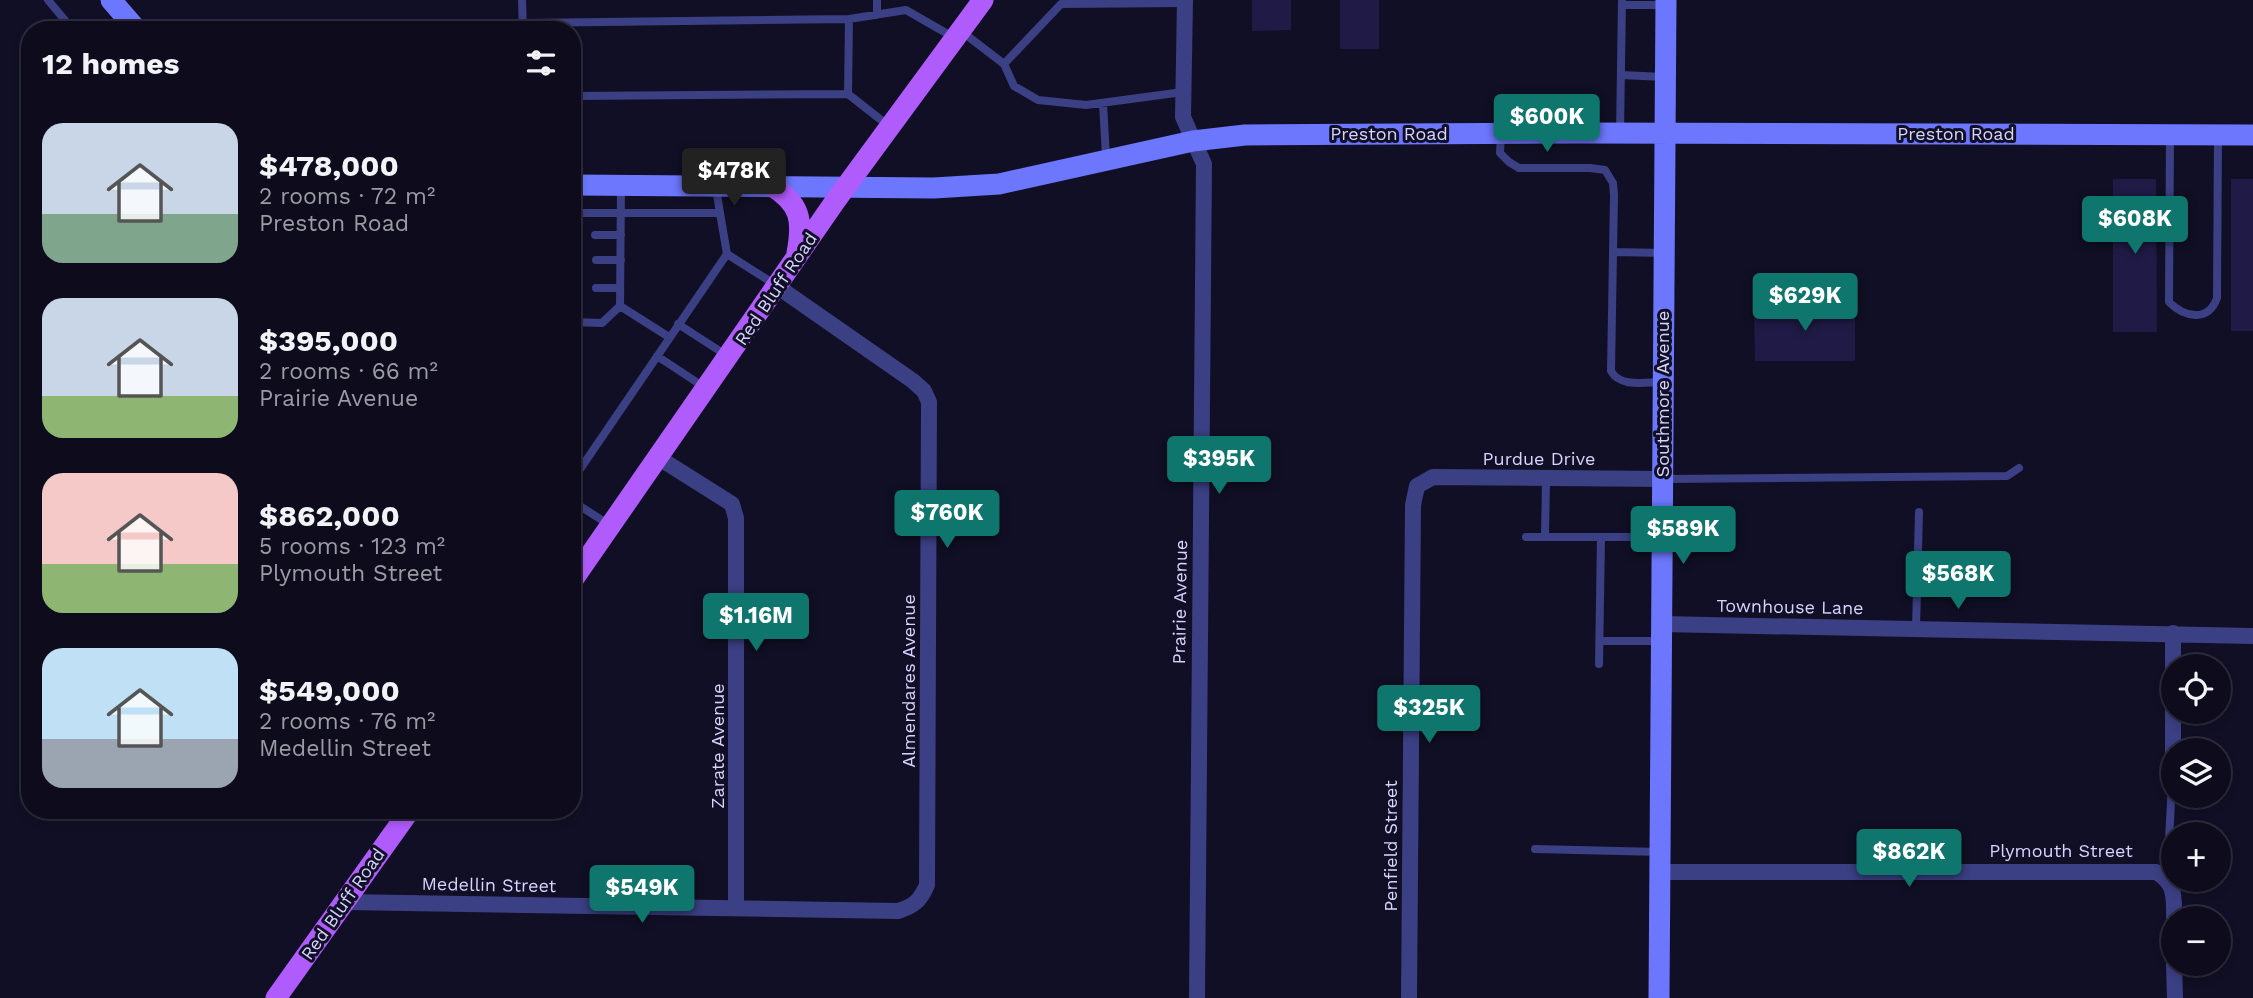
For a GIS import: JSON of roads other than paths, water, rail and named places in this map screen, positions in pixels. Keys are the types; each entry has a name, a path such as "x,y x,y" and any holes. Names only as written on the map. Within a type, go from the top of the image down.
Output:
{"main road":[{"path":"111,0 129,21"},
{"name":"Red Bluff Road","path":"581,568 847,186 983,0"},
{"name":"Southmore Avenue","path":"1659,998 1666,3"},
{"name":"Preston Road","path":"581,185 934,188 999,184 1193,141 1245,135 2253,135"},
{"path":"772,186 788,196 797,212 801,231 795,261"},
{"name":"Red Bluff Road","path":"276,998 404,819"}],"street":[{"name":"Prairie Avenue","path":"1185,2 1183,117 1204,164 1197,998"},
{"name":"Almendares Avenue","path":"778,286 913,381 924,391 929,402 927,885 921,898"},
{"name":"Zarate Avenue","path":"659,458 733,504 736,518 736,908"},
{"name":"Purdue Drive","path":"1417,486 1433,477 1663,479"},
{"name":"Penfield Street","path":"1409,998 1413,505 1417,486"},
{"name":"Townhouse Lane","path":"1661,633 1916,629 2253,636"},
{"path":"2173,633 2173,738"},
{"name":"Plymouth Street","path":"1660,862 2138,870 2161,875"},
{"name":"Medellin Street","path":"345,902 898,911 911,907 921,898"},
{"path":"2174,976 2175,998"}],"lane":[{"path":"48,0 66,21"},
{"path":"522,0 523,21"},
{"path":"877,0 877,15"},
{"path":"1004,64 1061,4 1185,2"},
{"path":"1620,133 1622,3 1666,3"},
{"path":"581,25 849,19 906,10 958,34 1004,64 1014,86 1038,100 1086,105 1184,92"},
{"path":"848,94 849,19"},
{"path":"1621,75 1665,77"},
{"path":"581,96 848,94 890,127"},
{"path":"1103,103 1106,160"},
{"path":"1501,133 1500,153 1509,163 1519,168 1605,170 1613,183 1614,195 1611,371 1621,382 1663,382"},
{"path":"2170,135 2169,302 2186,316 2208,312 2217,298 2218,135"},
{"path":"581,322 602,323 620,306 621,186"},
{"path":"581,468 727,254 716,187"},
{"path":"581,213 720,213"},
{"path":"595,235 621,235"},
{"path":"1613,252 1664,253"},
{"path":"727,254 778,286"},
{"path":"596,260 621,260"},
{"path":"596,288 620,288"},
{"path":"620,306 669,337"},
{"path":"678,324 729,357"},
{"path":"657,356 707,390"},
{"path":"1663,479 2007,476 2019,468"},
{"path":"1545,537 1546,478"},
{"path":"581,507 611,526"},
{"path":"1916,629 1919,512"},
{"path":"1526,537 1662,537"},
{"path":"1600,663 1601,537"},
{"path":"1600,641 1661,633"},
{"path":"1535,849 1660,862"}]}
